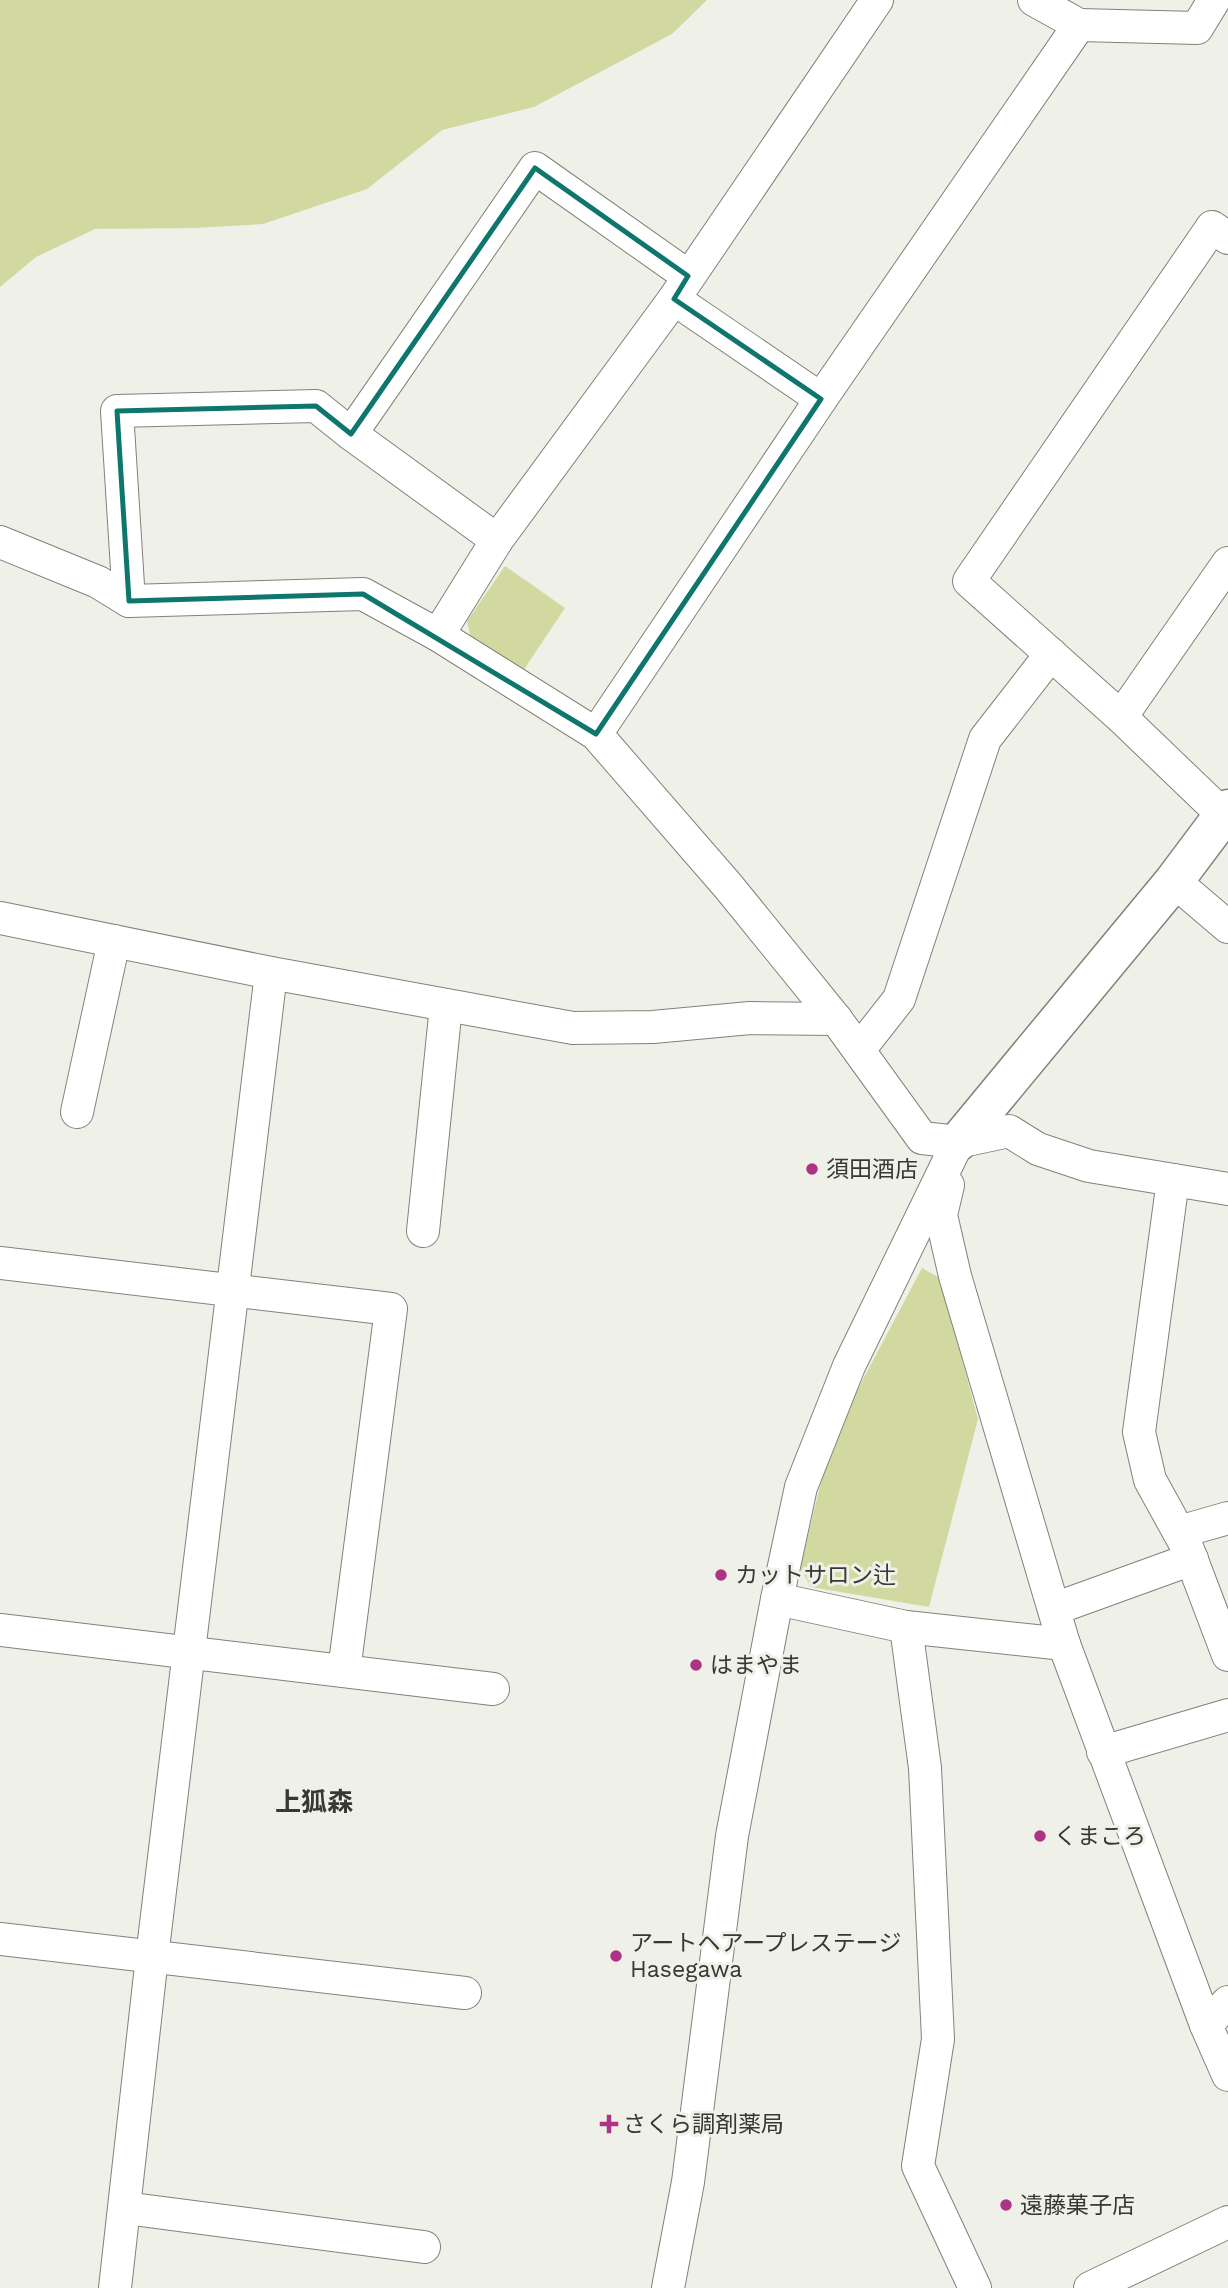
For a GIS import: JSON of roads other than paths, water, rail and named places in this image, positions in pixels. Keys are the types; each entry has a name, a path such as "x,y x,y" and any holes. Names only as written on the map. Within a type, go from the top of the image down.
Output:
{"street":[{"path":"438,635 497,540 681,288 877,0"},
{"path":"1034,0 1079,25 1197,28 1214,0"},
{"path":"596,734 821,399 1079,25"},
{"path":"351,434 535,168 821,399"},
{"path":"668,2288 688,2182 732,1836 801,1487 849,1366 958,1142 1174,881 1226,812 969,581 1212,227 1228,238"},
{"path":"129,601 117,411 316,406 497,540"},
{"path":"0,541 98,582 129,601 363,594 438,635 596,734 728,886 836,1018 922,1138 958,1142 1009,1131 1038,1149 1089,1166 1228,1189"},
{"path":"1121,717 1228,563"},
{"path":"859,1050 899,999 985,739 1051,654"},
{"path":"1174,881 1228,927"},
{"path":"0,918 271,973 573,1028 653,1027 750,1018 836,1018"},
{"path":"77,1112 114,941"},
{"path":"115,2288 152,1957 271,973"},
{"path":"423,1231 446,1006"},
{"path":"958,1142 941,1216 955,1276 1064,1644 1206,2025 1228,2075"},
{"path":"1173,1180 1139,1432 1150,1480 1185,1546 1228,1655"},
{"path":"0,1263 391,1309 344,1671"},
{"path":"1054,1609 1185,1546 1228,1518"},
{"path":"777,1599 906,1627 1064,1644"},
{"path":"906,1627 925,1768 938,2039 918,2166 975,2288"},
{"path":"0,1630 494,1689"},
{"path":"1103,1752 1228,1715"},
{"path":"0,1939 465,1993"},
{"path":"1206,2025 1228,2002"},
{"path":"125,2208 424,2247"},
{"path":"1090,2288 1228,2222"}],"place":[{"name":"須田酒店","path":"812,1169"},
{"name":"カットサロン辻","path":"721,1575"},
{"name":"はまやま","path":"696,1665"},
{"name":"くまころ","path":"1040,1836"},
{"name":"アートヘアープレステージ Hasegawa","path":"616,1956"},
{"name":"さくら調剤薬局","path":"609,2124"},
{"name":"遠藤菓子店","path":"1006,2205"}],"district":[{"name":"上狐森","path":"314,1802"}]}
